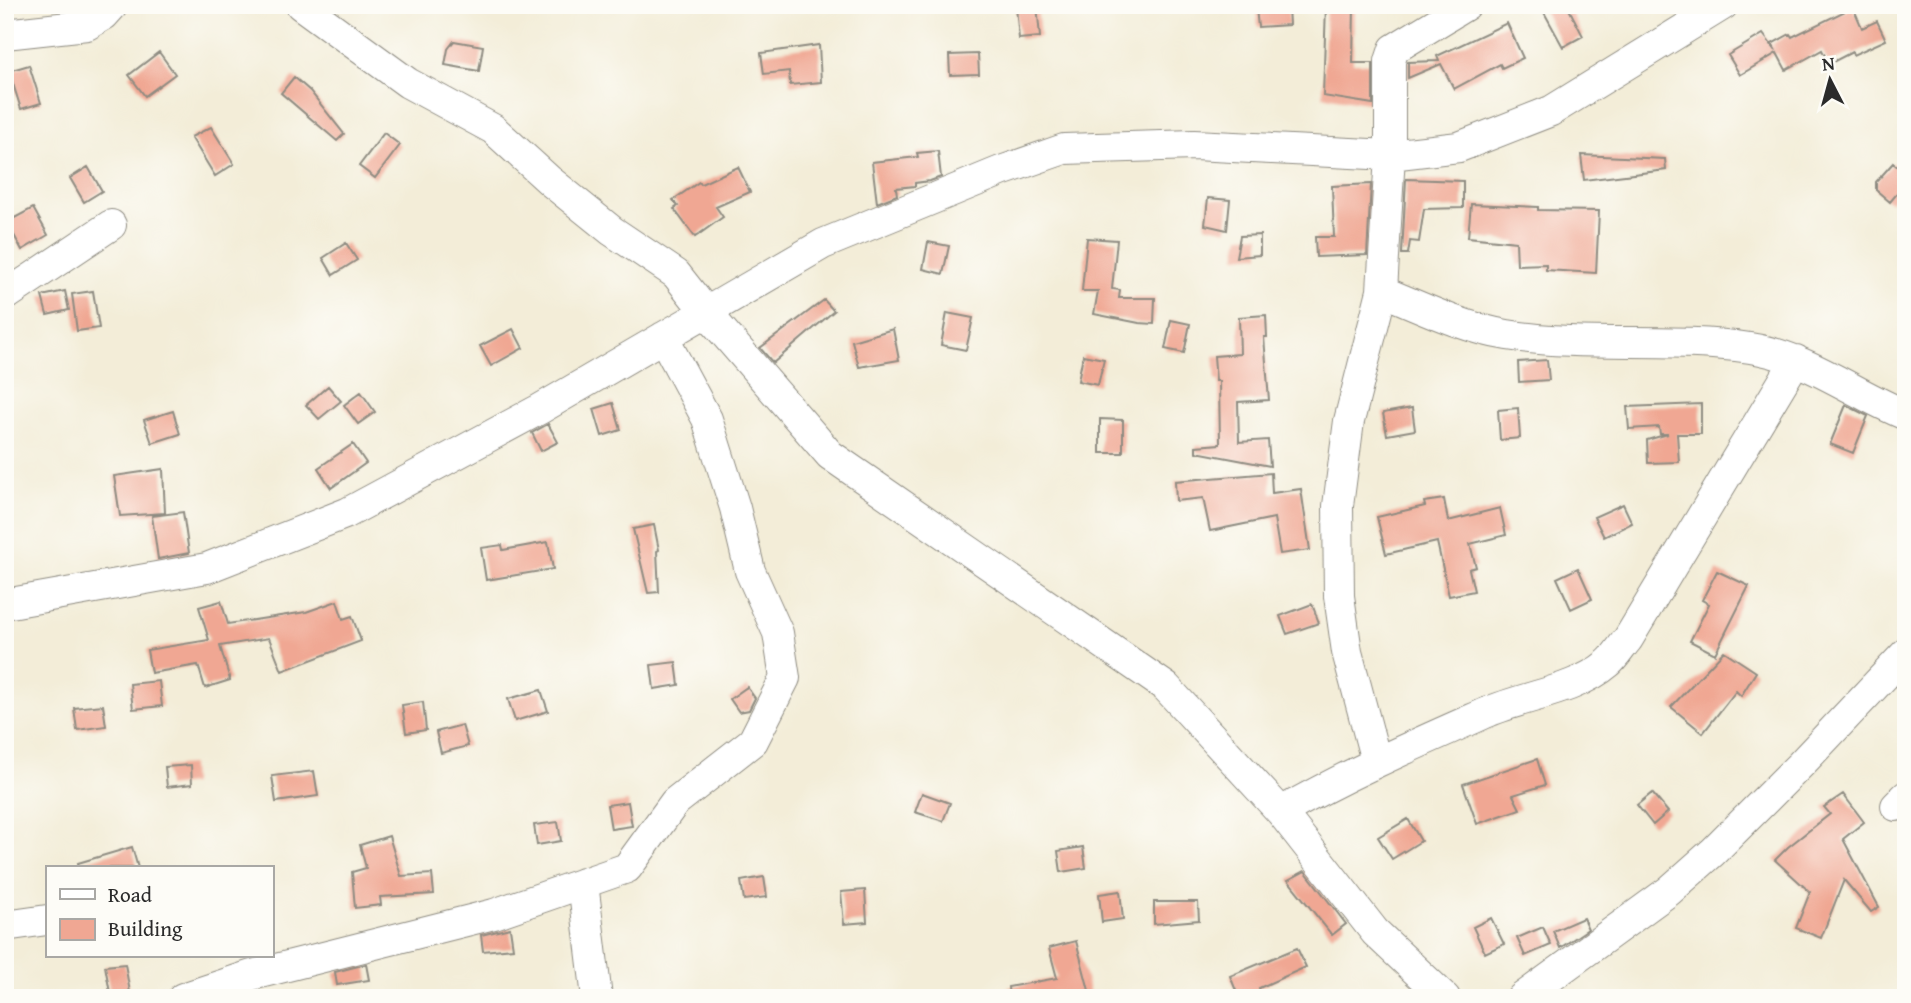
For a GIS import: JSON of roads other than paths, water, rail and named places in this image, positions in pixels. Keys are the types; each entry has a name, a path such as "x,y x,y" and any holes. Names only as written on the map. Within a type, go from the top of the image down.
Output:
{"street":[{"path":"5,34 87,25 104,15 113,5"},
{"path":"301,5 408,83 494,129 550,181 612,231 676,274 830,455 1166,687 1281,812 1375,932 1445,998"},
{"path":"1376,761 1347,652 1339,596 1338,506 1349,421 1382,291 1390,155 1390,61 1394,49 1466,5"},
{"path":"5,604 207,568 347,513 541,409 823,244 1000,171 1063,149 1194,145 1390,155 1459,147 1551,111 1723,5"},
{"path":"5,296 111,225"},
{"path":"1382,291 1453,320 1504,335 1557,342 1688,343 1752,348 1796,360 1906,415"},
{"path":"183,998 252,975 494,914 627,868 675,802 753,741 785,678 778,633 750,571 735,508 707,419 663,337"},
{"path":"1281,812 1376,761 1508,704 1581,680 1607,664 1628,639 1796,360"},
{"path":"1522,998 1669,891 1713,852 1901,664"},
{"path":"583,883 597,998"},
{"path":"5,926 46,920"}]}
